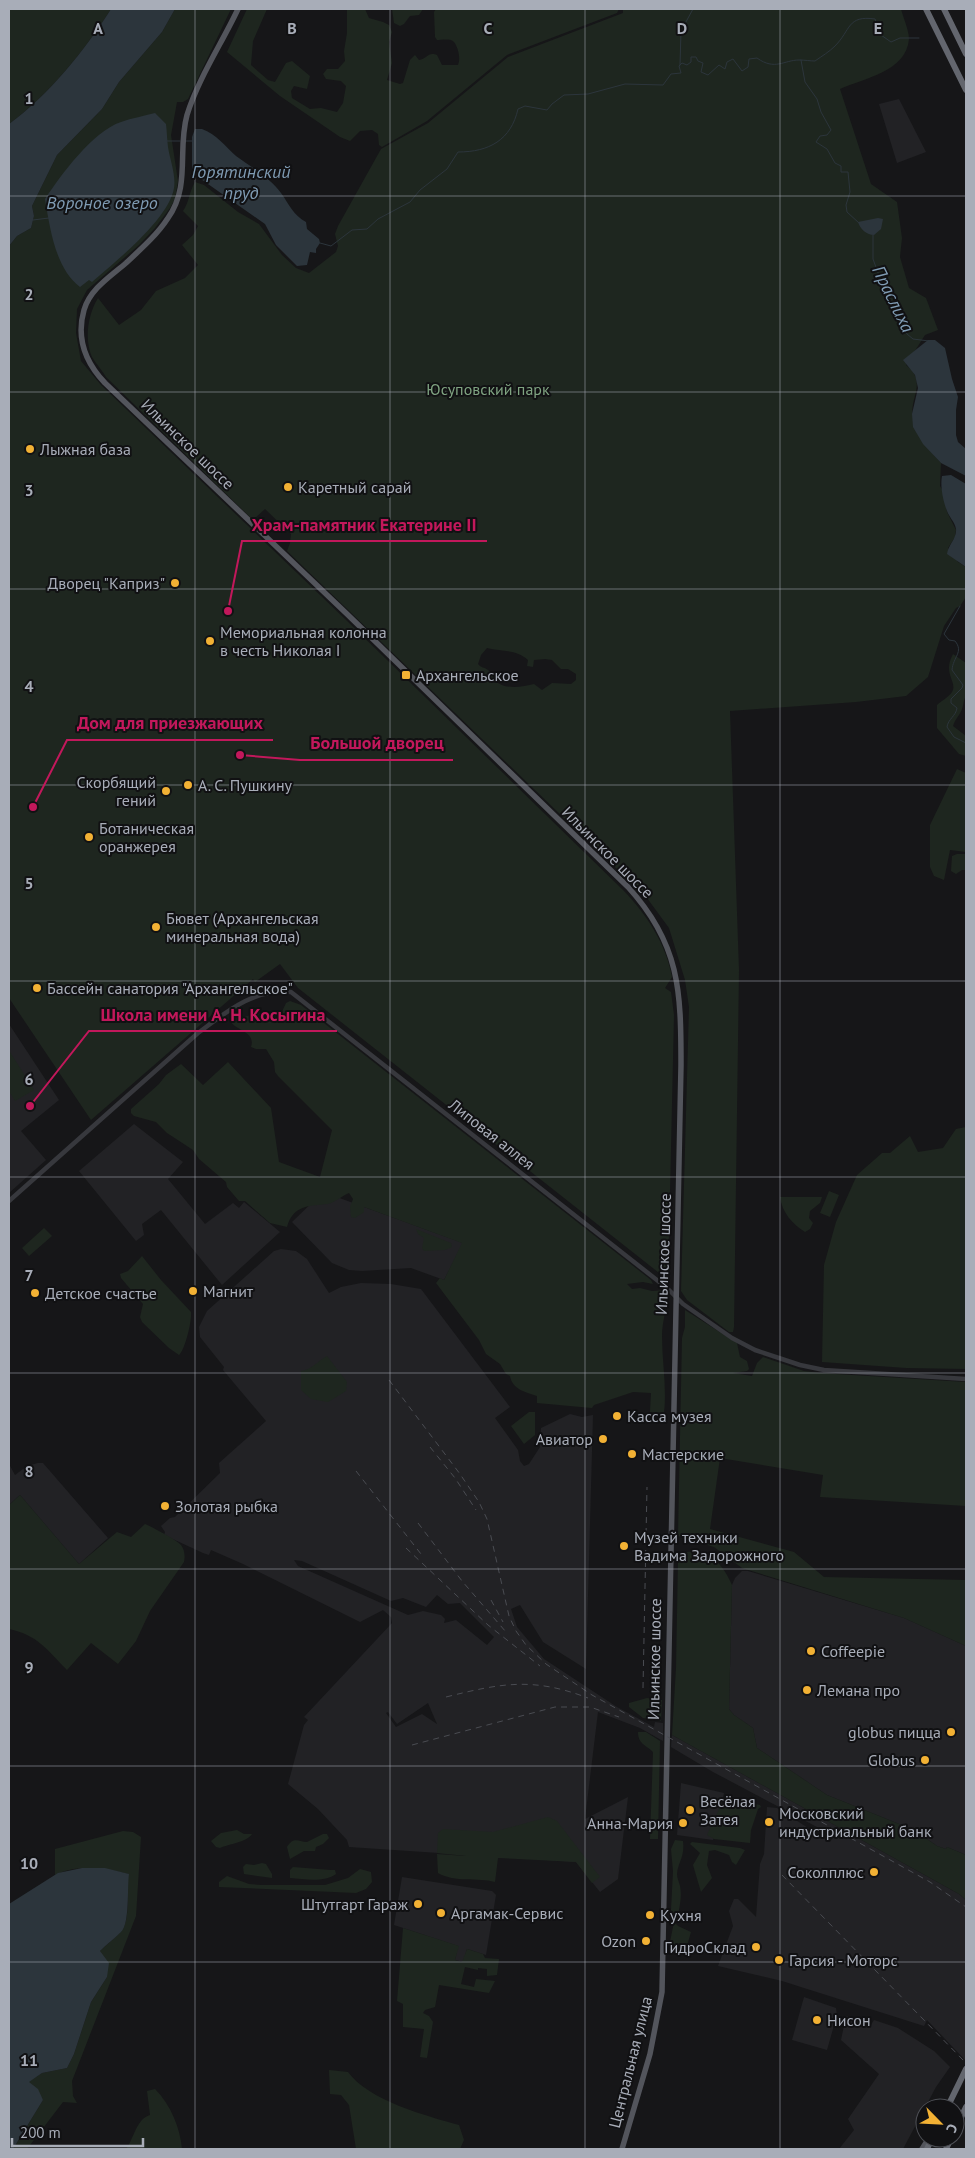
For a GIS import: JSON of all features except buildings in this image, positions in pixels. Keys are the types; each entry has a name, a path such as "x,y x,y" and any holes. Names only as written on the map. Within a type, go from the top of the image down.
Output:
{"highway":[{"path":"926,9 966,90"},
{"path":"944,9 966,54"},
{"path":"952,2098 966,2069"}],"main road":[{"name":"Ильинское шоссе","path":"238,9 190,105 183,135 183,182 173,210 154,236 100,286 88,300 84,310 81,332 86,358 104,383 347,614 628,887 653,918 669,952 680,991 681,1016 663,1952"},
{"name":"Центральная улица","path":"622,2149 659,2015 662,1992 663,1952"}],"street":[{"name":"Липовая аллея","path":"9,1201 215,1020 251,997 277,992 291,992 667,1288 676,1298 732,1338 755,1350 800,1365 824,1370 966,1379"}],"shaded area":[{"path":"899,99 926,152 897,163 879,104"},
{"path":"9,1024 59,1100 21,1131 46,1160 9,1193"},
{"path":"134,1124 183,1162 168,1179 205,1224 233,1203 239,1208 244,1202 280,1232 222,1285 161,1210 142,1224 144,1235 136,1241 79,1171"},
{"path":"323,1192 463,1243 444,1280 411,1268 362,1271 349,1270 332,1263 292,1222"},
{"path":"281,1249 296,1251 307,1259 329,1293 341,1287 361,1283 391,1284 421,1289 510,1407 495,1418 518,1450 520,1461 524,1466 529,1464 540,1447 541,1428 570,1414 582,1417 593,1415 586,1669 543,1642 520,1605 511,1609 517,1627 544,1659 617,1707 654,1727 655,1722 663,1723 663,1741 640,1728 598,1712 585,1819 628,1797 618,1879 600,1892 576,1862 349,1847 347,1840 318,1809 288,1784 304,1725 308,1720 304,1717 392,1623 391,1617 383,1610 360,1622 243,1564 211,1550 209,1555 203,1553 164,1535 165,1532 161,1526 170,1518 175,1517 220,1473 219,1463 266,1421 223,1370 224,1367 200,1337 199,1327 207,1311 274,1251","holes":["294,1560 302,1561 391,1601 403,1598 426,1607 437,1595 448,1604 460,1603 494,1637 487,1645 456,1620 444,1623 445,1619 441,1615 423,1611 408,1615 298,1566","428,1703 437,1724 422,1714 396,1727 386,1713 388,1712 397,1724"]},
{"path":"43,1463 108,1538 79,1564 20,1495 9,1505 9,1464 15,1475 27,1466"},
{"path":"742,1571 748,1571 904,1618 966,1646 966,1855 947,1847 946,1849 937,1846 914,1830 827,1795 757,1748 753,1728 734,1715 729,1709 732,1585 735,1578"},
{"path":"672,1735 959,1894 966,1900 966,2061 927,2020 924,2026 782,1981 718,1966 733,1926 729,1911 734,1899 738,1899 756,1917 760,1864 764,1854 767,1807 777,1808 830,1842 834,1836 713,1772 671,1747"},
{"path":"681,1783 724,1793 713,1840 677,1835"},
{"path":"402,1877 492,1891 496,1895 486,1955 467,1949 463,1962 455,1960 458,1946 394,1925"},
{"name":"Нисон","path":"804,1997 836,2008 837,2015 827,2050 792,2040"},
{"path":"846,2016 871,2025 874,2020 898,2028 934,2051 950,2067 930,2098 915,2098 915,2126 903,2149 839,2149 854,2130 848,2119 879,2074 841,2040"}],"green space":[{"path":"9,9 111,9 78,56 52,86 9,124"},
{"path":"175,9 231,9 188,99 183,102 177,102 171,135 178,181 175,199 155,228 139,245 87,290 77,309 76,333 81,361 101,385 344,618 624,891 648,920 665,953 672,977 665,988 671,992 674,1015 668,1280 298,988 280,964 255,982 253,979 91,1120 9,998 9,246 17,236 31,228 34,216 32,206 57,155 102,109 119,82 162,32"},
{"path":"247,9 267,9 253,41 251,65 268,80 275,82 286,63 292,61 310,76 307,89 294,86 291,91 292,98 310,109 321,108 337,112 343,103 346,86 341,81 326,79 323,74 327,69 338,69 345,61 347,9 365,9 369,18 389,25 392,32 389,42 392,63 387,80 400,84 403,83 410,60 415,55 419,60 434,54 437,55 442,65 458,65 459,53 454,42 437,40 435,37 434,12 436,9 619,9 617,13 507,55 427,121 382,147 379,145 378,134 372,130 360,131 350,141 340,137 280,96 227,52"},
{"path":"392,9 423,9 419,15 410,16 400,26 394,23"},
{"name":"Юсуповский парк","path":"623,9 901,9 909,39 906,50 900,59 892,66 872,77 840,89 871,184 897,202 902,238 900,257 909,288 926,298 938,330 925,335 906,365 912,371 917,384 912,409 915,423 924,441 941,463 940,486 943,491 947,512 956,530 955,537 948,548 958,562 966,567 966,597 944,626 928,677 906,696 856,702 730,711 739,970 733,1332 729,1332 687,1300 681,1291 689,1007 685,980 669,928 647,898 287,551 291,534 265,509 253,520 106,377 92,357 88,342 88,327 98,298 119,325 141,310 156,291 185,278 198,265 182,245 193,235 198,226 183,211 195,182 204,185 238,212 259,224 282,255 296,268 309,273 336,252 338,246 335,234 338,226 381,149 428,123 508,57 623,13","holes":["487,648 519,654 528,660 527,666 533,667 534,660 552,660 561,669 568,669 576,674 576,680 571,684 552,683 542,690 534,684 516,687 502,685 497,682 488,670 478,664 481,655"]},
{"path":"953,654 966,663 966,696 963,707 953,726 966,736 966,756 959,754 937,728 937,705 949,696 953,688 949,667"},
{"path":"957,769 966,773 966,852 950,850 944,880 934,876 930,867 930,825"},
{"path":"966,854 966,870 956,874 951,871 952,856"},
{"path":"290,1001 301,1005 651,1280 653,1284 643,1282 627,1284 632,1289 667,1290 662,1336 664,1413 650,1412 651,1393 633,1392 594,1405 592,1408 537,1403 537,1396 516,1387 500,1364 486,1354 479,1340 436,1283 440,1278 444,1280 462,1243 364,1207 364,1212 355,1218 351,1217 350,1207 353,1199 349,1193 330,1203 303,1208 293,1214 287,1227 270,1223 245,1201 239,1201 227,1187 226,1182 199,1159 193,1150 167,1133 156,1122 134,1116 131,1113 131,1109 159,1084 166,1075 181,1064 203,1085 228,1062 271,1108 279,1162 320,1177 332,1130 278,1076 275,1072 274,1062 266,1049 251,1047 251,1038 231,1022 233,1018 248,1016 256,1011 275,1017 280,1016 286,1003"},
{"path":"10,1052 34,1090 15,1101 9,1091"},
{"path":"966,1127 966,1369 906,1368 822,1362 824,1265 836,1222 857,1175 882,1153 890,1153 910,1136 918,1152 943,1148 956,1129"},
{"path":"829,1191 839,1195 830,1217 820,1213"},
{"path":"780,1197 822,1197 820,1203 810,1211 809,1218 813,1223 810,1229 805,1232 792,1221 785,1213"},
{"path":"44,1228 52,1236 29,1256 22,1248"},
{"path":"416,1229 451,1243 452,1247 445,1250 424,1251 422,1248 424,1238 418,1234"},
{"path":"142,1256 161,1280 191,1312 188,1335 179,1355 142,1322 140,1317 143,1304 121,1278 120,1274 128,1271"},
{"path":"685,1310 737,1343 740,1357 747,1361 749,1369 733,1373 752,1376 757,1363 763,1357 804,1371 820,1373 966,1382 966,1506 820,1497 823,1475 720,1458 710,1529 794,1552 824,1577 966,1580 966,1646 904,1618 742,1568 714,1547 678,1536 682,1338 685,1327"},
{"path":"327,1356 347,1382 346,1391 328,1402 311,1399 301,1390 301,1371 311,1367"},
{"path":"529,1412 535,1412 535,1435 524,1444 511,1426"},
{"path":"20,1495 79,1564 117,1532 131,1537 145,1524 170,1537 182,1547 184,1562 150,1611 136,1641 118,1664 91,1643 67,1670 35,1639 9,1629 9,1505"},
{"path":"695,1551 715,1560 725,1571 732,1585 729,1709 734,1715 753,1728 757,1748 827,1795 914,1830 937,1846 946,1849 947,1847 966,1855 966,1900 959,1894 672,1735 676,1668 678,1561 686,1552"},
{"path":"647,1698 662,1700 661,1721 643,1718 629,1707 629,1703"},
{"path":"638,1732 646,1732 660,1741 658,1839 650,1839 653,1752 641,1742"},
{"path":"745,1802 760,1805 761,1807 758,1809 751,1830 750,1843 714,1839 707,1835 720,1807 738,1805"},
{"path":"548,1817 557,1821 600,1877 592,1883 576,1862 498,1858 495,1882 452,1878 438,1873 437,1854 466,1856 437,1853 438,1833 443,1829 493,1832"},
{"path":"237,1830 244,1834 252,1834 242,1841 220,1848 216,1847 211,1841 221,1833"},
{"path":"123,1831 133,1832 141,1837 136,1916 72,2081 73,2096 77,2103 63,2102 27,2149 13,2149 43,2100 28,2082 42,2073 67,2068 74,2054 91,2002 107,1977 100,1951 122,1931 127,1917 128,1874 110,1870 82,1868 55,1875 55,1849"},
{"path":"327,1834 329,1838 323,1844 316,1847 315,1851 304,1851 290,1859 287,1847 292,1842 296,1840 307,1842"},
{"path":"675,1840 683,1841 682,1855 677,1874 681,1893 678,1915 674,1915 671,1910 673,1871 671,1849"},
{"path":"692,1842 745,1850 736,1865 732,1862 729,1855 715,1850 709,1851 707,1865 712,1878 701,1892 693,1865 700,1853 690,1844"},
{"path":"246,1864 266,1864 272,1874 272,1878 244,1874 243,1867"},
{"path":"293,1867 335,1870 336,1874 326,1879 290,1878 290,1870"},
{"path":"360,1869 371,1872 372,1882 366,1889 356,1893 219,1887 219,1882 227,1876 249,1884 325,1885 348,1878"},
{"path":"674,1922 691,1932 685,1953 677,1949 670,1942"},
{"path":"403,1928 459,1946 455,1960 462,1962 467,1949 483,1954 485,1958 499,1959 497,1975 487,1976 487,1969 478,1968 478,1970 465,1967 461,1984 474,1987 476,1979 495,1981 489,1993 439,1985 435,2007 425,2010 423,2013 429,2016 433,2022 427,2058 420,2057 424,2029 403,2027 403,2004 397,2001"},
{"path":"329,2070 348,2072 369,2091 399,2106 459,2125 464,2140 460,2149 356,2149 349,2105 341,2095 330,2094"},
{"path":"155,2089 166,2102 174,2117 182,2149 126,2149 138,2125 145,2117 150,2115 147,2091"}],"water":[{"path":"111,9 175,9 162,32 119,82 102,109 57,155 32,206 34,216 31,228 17,236 9,246 9,124 52,86 78,56"},
{"name":"Вороное озеро","path":"155,113 166,124 174,178 174,188 170,200 152,226 127,252 92,282 89,280 80,287 72,279 59,258 52,235 45,199 78,155 100,134 121,122"},
{"name":"Горятинский пруд","path":"195,129 202,129 212,134 236,156 266,178 281,193 294,213 306,222 307,229 319,239 320,243 316,253 310,252 307,265 297,266 276,245 265,224 198,177 192,170 192,137"},
{"path":"878,218 883,219 881,229 874,235 864,231 858,222"},
{"path":"928,340 935,340 945,348 958,397 956,435 958,442 966,449 966,476 941,463 923,444 913,427 912,414 918,388 915,375 903,360"},
{"path":"951,475 966,484 966,567 947,554 956,529 944,503 941,480 942,476"},
{"path":"82,1868 105,1868 129,1874 126,1921 121,1932 100,1951 109,1963 107,1977 91,2002 74,2054 67,2068 42,2073 29,2082 38,2089 43,2100 13,2149 9,2149 9,1904 58,1873"}],"waterway":[{"path":"680,65 681,31 693,9"},
{"path":"320,243 331,246 352,230 367,229 378,219 410,202 420,190 447,169 458,152 479,150 497,142 510,129 518,109 525,106 547,110 564,95 588,94 625,84 663,85 671,74 681,73 679,66 682,63 687,65 691,62 691,57 696,57 698,61 703,63 701,72 708,75 719,65 725,69 727,62 733,59 742,71 748,67 749,59 757,58 769,64 779,64 794,60 815,61 835,46 850,25 859,19 875,19 881,35 891,42 900,38 919,38"},
{"name":"Праслиха","path":"801,60 805,82 817,99 821,112 831,130 827,135 820,136 816,142 827,149 835,163 841,166 841,172 848,172 850,192 846,205 847,212 859,223"},
{"path":"167,141 180,141"},
{"path":"184,141 193,141"},
{"path":"33,220 49,218"},
{"name":"Праслиха","path":"873,235 873,259 881,281 907,334 913,339 929,341"},
{"path":"960,606 944,634 949,640 955,641 957,645 958,652 952,670 963,685 951,699 951,703 957,708 947,727 954,737 966,743"}],"railway":[{"path":"389,1380 479,1502 487,1519 509,1616 516,1631 526,1645 546,1664 592,1695 930,1882 966,1907"},
{"path":"430,1447 455,1478 476,1510"},
{"path":"356,1471 421,1554"},
{"path":"643,1688 647,1487"},
{"path":"418,1523 462,1581 506,1632"},
{"path":"406,1548 488,1625 540,1666"},
{"path":"491,1600 503,1622"},
{"path":"446,1697 484,1688 517,1684 550,1687 588,1698"},
{"path":"412,1745 555,1707 590,1707 619,1717"},
{"path":"782,1875 966,2063"}],"place":[{"name":"Лыжная база","path":"30,449"},
{"name":"Каретный сарай","path":"288,487"},
{"name":"Дворец \"Каприз\"","path":"175,583"},
{"name":"Храм-памятник Екатерине II","path":"228,611"},
{"name":"Мемориальная колонна в честь Николая I","path":"210,641"},
{"name":"Архангельское","path":"406,675"},
{"name":"Большой дворец","path":"240,755"},
{"name":"А. С. Пушкину","path":"188,785"},
{"name":"Скорбящий гений","path":"166,791"},
{"name":"Дом для приезжающих","path":"33,807"},
{"name":"Ботаническая оранжерея","path":"89,837"},
{"name":"Бювет (Архангельская минеральная вода)","path":"156,927"},
{"name":"Бассейн санатория \"Архангельское\"","path":"37,988"},
{"name":"Школа имени А. Н. Косыгина","path":"30,1106"},
{"name":"Магнит","path":"193,1291"},
{"name":"Детское счастье","path":"35,1293"},
{"name":"Касса музея","path":"617,1416"},
{"name":"Авиатор","path":"603,1439"},
{"name":"Мастерские","path":"632,1454"},
{"name":"Золотая рыбка","path":"165,1506"},
{"name":"Музей техники Вадима Задорожного","path":"624,1546"},
{"name":"Coffeepie","path":"811,1651"},
{"name":"Лемана про","path":"807,1690"},
{"name":"globus пицца","path":"951,1732"},
{"name":"Globus","path":"925,1760"},
{"name":"Весёлая Затея","path":"690,1810"},
{"name":"Московский индустриальный банк","path":"769,1822"},
{"name":"Анна-Мария","path":"683,1823"},
{"name":"Соколплюс","path":"874,1872"},
{"name":"Штутгарт Гараж","path":"418,1904"},
{"name":"Аргамак-Сервис","path":"441,1913"},
{"name":"Кухня","path":"650,1915"},
{"name":"Ozon","path":"646,1941"},
{"name":"ГидроСклад","path":"756,1947"},
{"name":"Гарсия - Моторс","path":"779,1960"},
{"name":"Нисон","path":"817,2020"}]}
